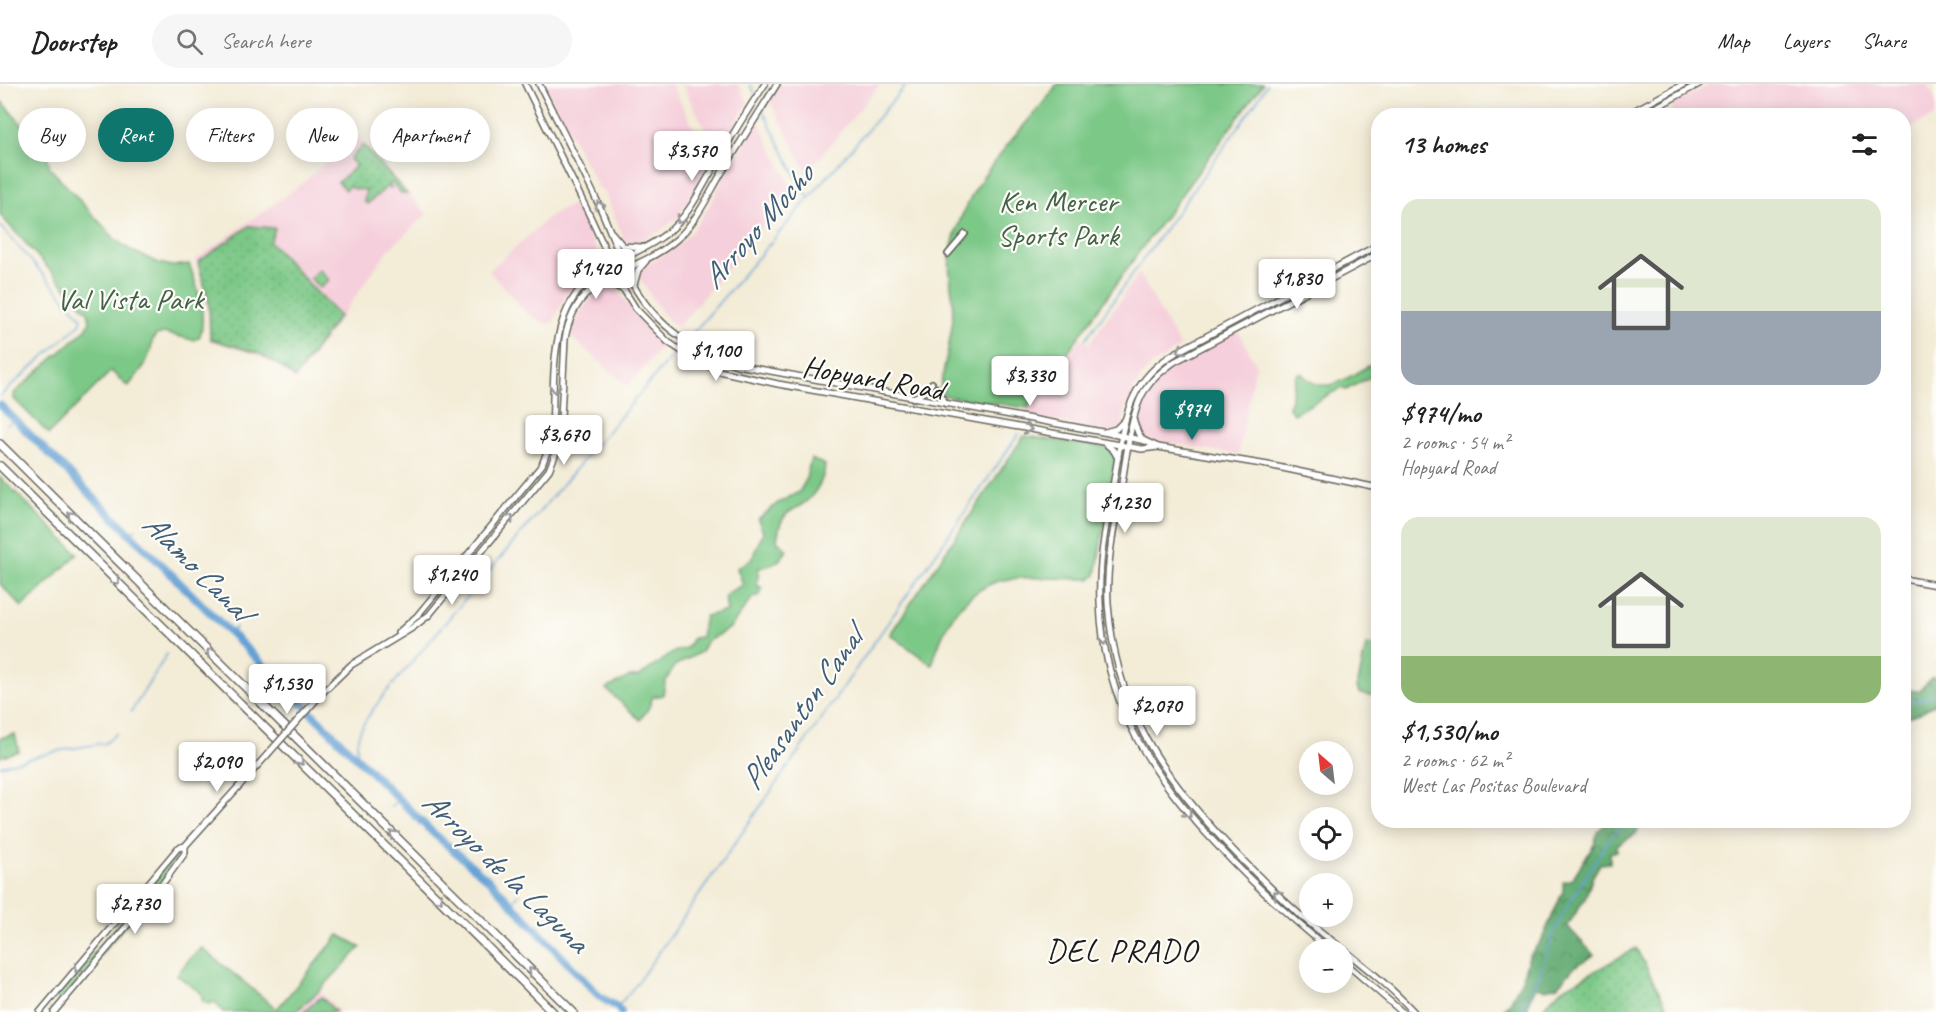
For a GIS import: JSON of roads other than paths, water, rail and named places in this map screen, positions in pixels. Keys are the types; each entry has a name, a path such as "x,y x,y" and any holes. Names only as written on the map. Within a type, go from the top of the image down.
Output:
{"highway":[{"path":"0,444 573,1012"},
{"path":"0,466 553,1012"}],"main road":[{"name":"Hopyard Road","path":"525,84 624,290 636,309 668,342 692,358 734,375 1121,446 1142,449 1158,447"},
{"name":"Hopyard Road","path":"539,84 598,204 634,285 657,317 675,334 699,350 737,365 1131,438 1158,447 1268,465 1371,487"},
{"path":"390,641 424,607 542,465 552,432 557,338 561,321 572,297 602,270 666,234 685,215 765,84"},
{"path":"40,1012 178,848 185,846 324,691 351,665 429,615 549,470 560,437 566,332 580,301 598,283 666,248 686,229 777,84"},
{"path":"1639,108 1684,84"},
{"path":"1656,108 1699,84"},
{"path":"609,230 623,246 644,247"},
{"path":"1317,939 1251,882 1181,806 1161,781 1142,750 1119,702 1106,651 1100,603 1103,546 1128,408 1136,389 1152,369 1164,360 1371,249"},
{"path":"634,285 638,270 650,256"},
{"path":"1371,258 1174,362 1157,374 1144,391 1136,408 1111,547 1108,602 1121,682 1149,746 1168,776 1187,800 1254,872 1301,915 1371,972 1413,1012"},
{"path":"598,283 611,284 624,290"},
{"path":"1104,433 1116,429 1126,419"},
{"path":"1134,421 1144,441"},
{"path":"1104,442 1118,458"},
{"path":"1125,467 1131,454 1142,449"},
{"path":"1911,580 1936,585"},
{"path":"54,1012 163,883 185,854 185,846"},
{"path":"1353,970 1402,1012"}],"street":[{"path":"948,254 965,234"},
{"path":"913,398 926,391 932,383"},
{"path":"937,388 946,404"}],"waterway":[{"path":"750,84 755,94"},
{"name":"Arroyo Mocho","path":"681,347 907,84"},
{"name":"Pleasanton Canal","path":"1085,340 1267,84"},
{"path":"762,109 801,186 809,197"},
{"path":"0,226 82,318 80,324 0,396"},
{"name":"Arroyo Mocho","path":"360,761 357,752 359,735 383,696 677,350"},
{"name":"Alamo Canal","path":"0,405 433,833 492,883 600,997 621,1012"},
{"path":"7,425 14,419"},
{"name":"Pleasanton Canal","path":"617,1007 635,986 683,918 1019,434"},
{"name":"Alamo Canal","path":"130,535 136,529"},
{"path":"231,633 236,627"},
{"path":"131,712 167,654"},
{"path":"1911,702 1936,694"},
{"path":"0,766 62,750 106,743 117,733"},
{"path":"390,807 399,799"},
{"path":"1519,1012 1539,976 1554,932 1567,907 1607,842 1620,828"},
{"name":"Arroyo de la Laguna","path":"511,904 519,894"}],"district":[{"name":"DEL PRADO","path":"1122,950"}],"park label":[{"name":"Ken Mercer Sports Park","path":"1058,218"},
{"name":"Val Vista Park","path":"130,299"}]}
